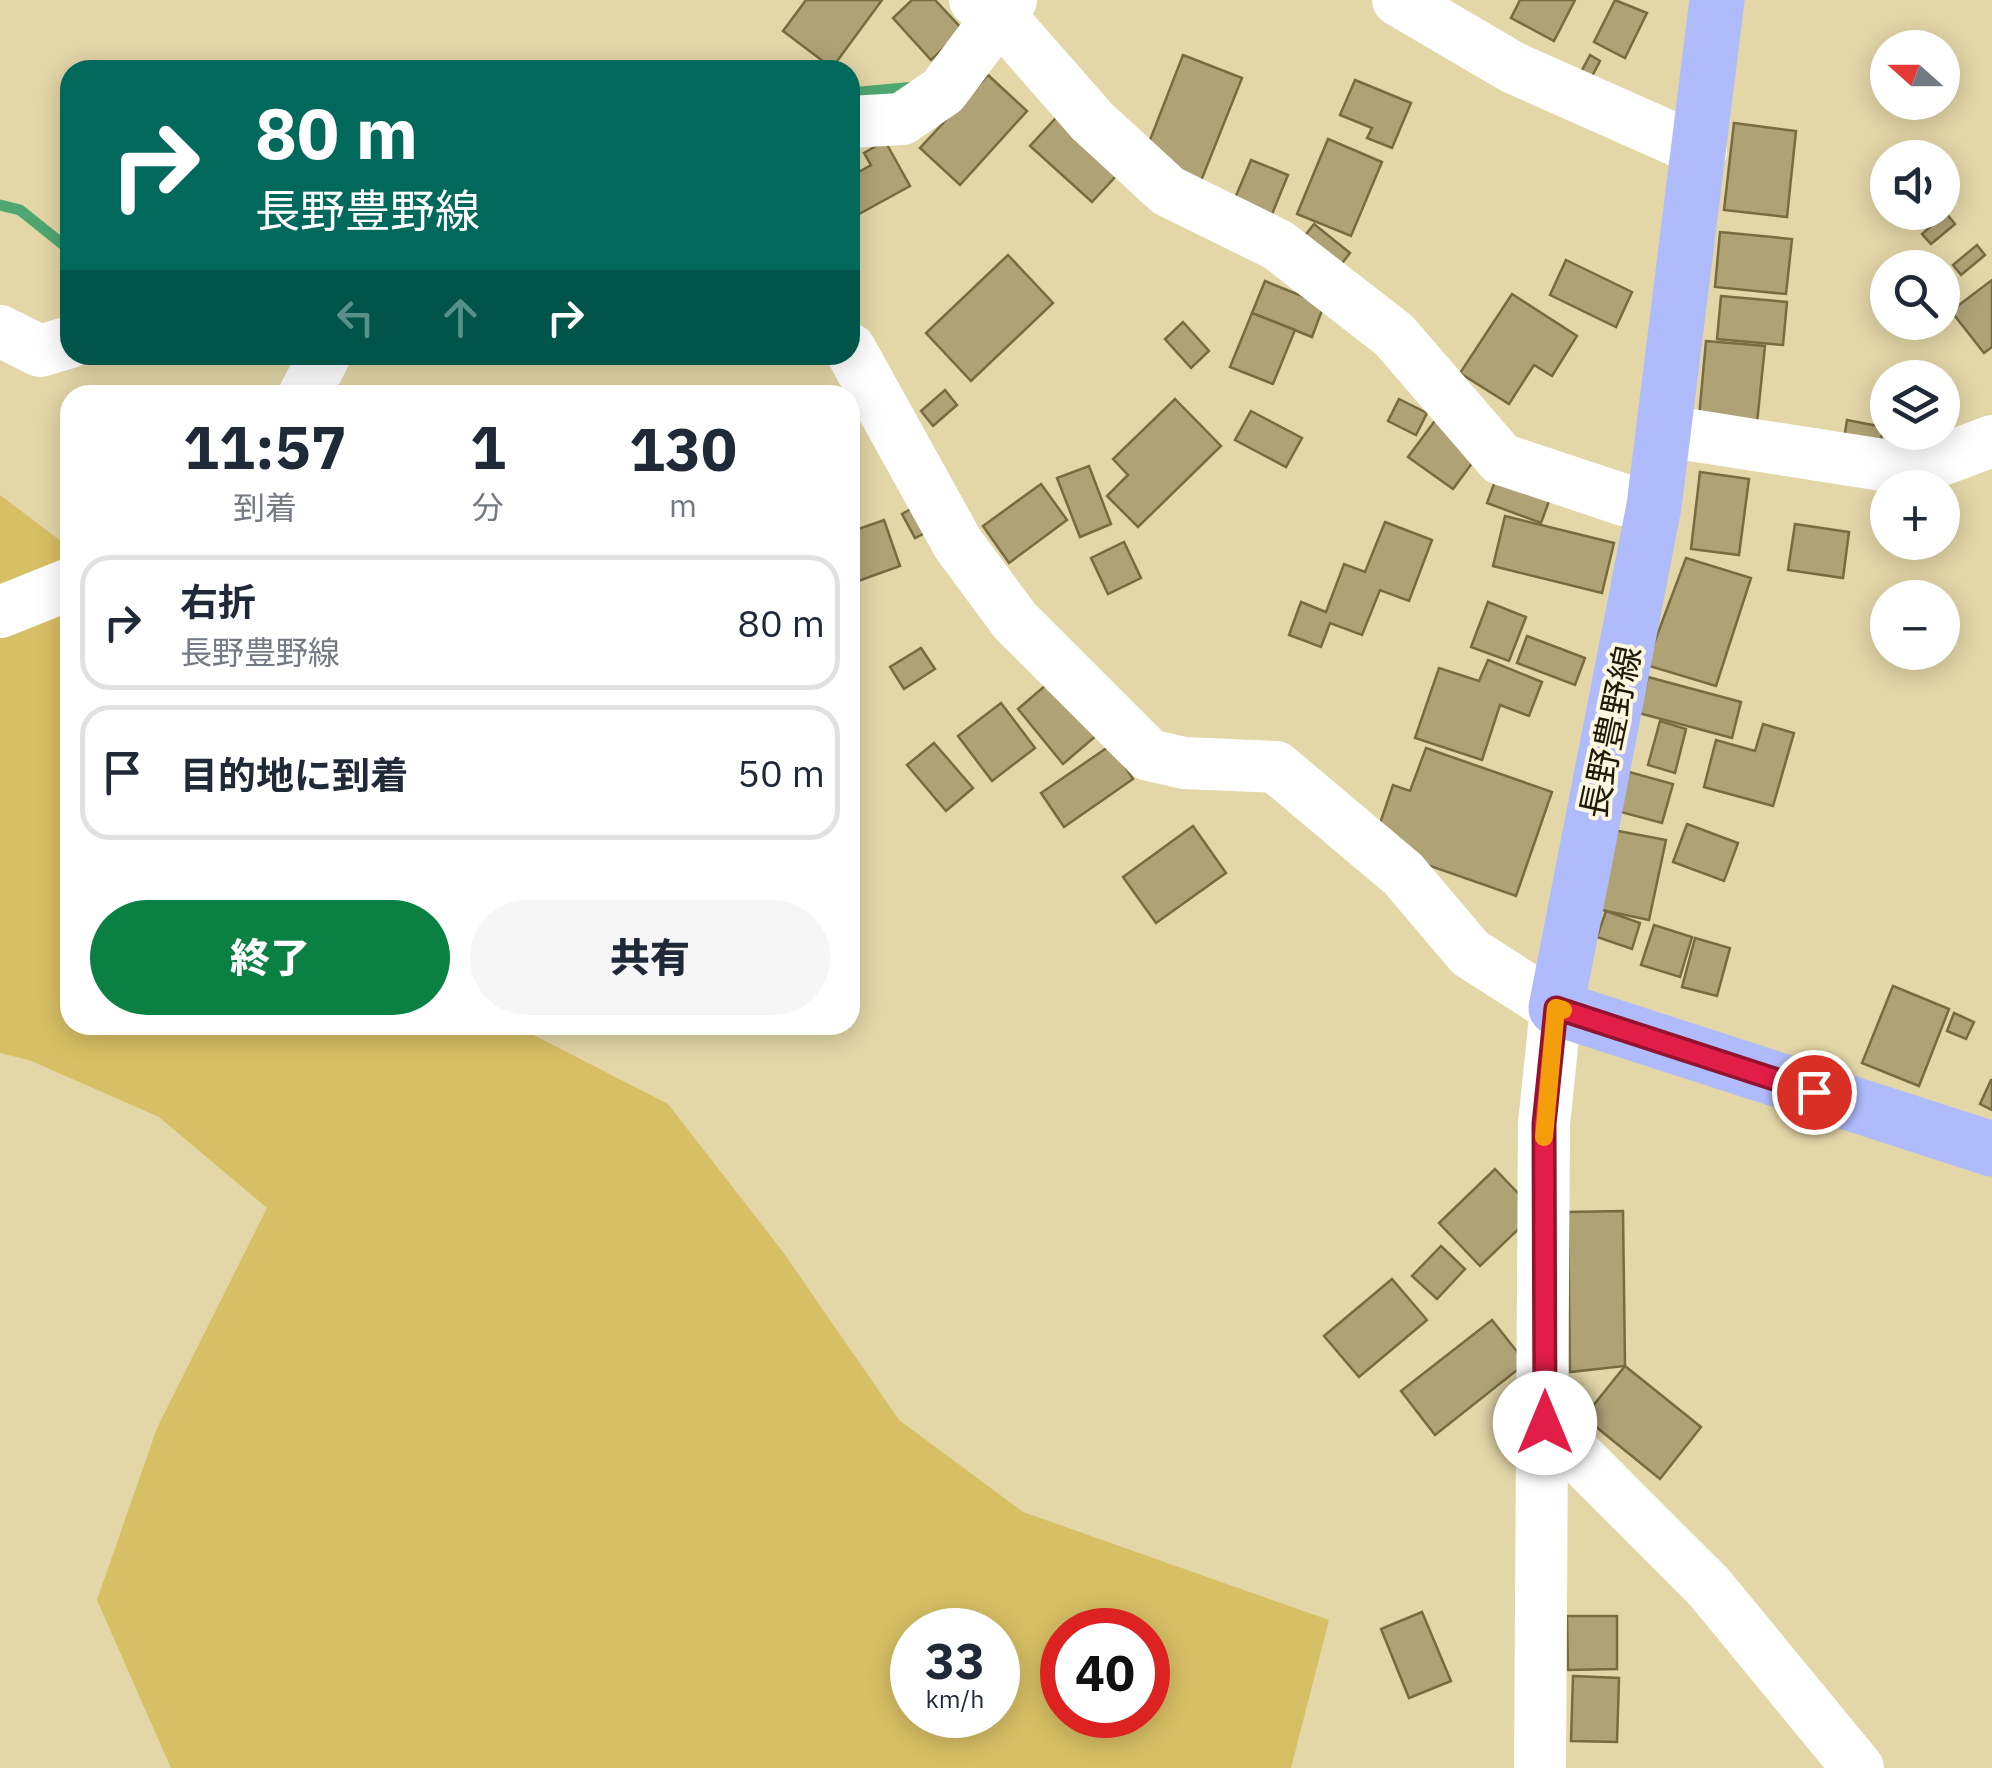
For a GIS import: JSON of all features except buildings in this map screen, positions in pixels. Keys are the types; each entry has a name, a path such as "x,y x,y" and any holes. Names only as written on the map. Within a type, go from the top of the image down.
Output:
{"main road":[{"name":"長野豊野線","path":"1556,1008 1654,506 1717,0"},
{"path":"1556,1008 1992,1149"}],"street":[{"path":"1398,0 1514,68 1701,152"},
{"path":"860,121 902,119 943,91 995,5 1092,122 1168,192 1278,245 1394,335 1501,458 1624,500 1654,506"},
{"path":"0,332 40,351 60,345"},
{"path":"859,365 958,544 1015,622 1149,755 1184,764 1276,767 1403,874 1470,954 1556,1008 1544,1124 1540,1768"},
{"path":"1665,432 1915,470 1992,442"},
{"path":"0,612 60,588"},
{"path":"1545,1423 1709,1587 1858,1768"}],"shaded area":[{"path":"0,495 60,540 60,1035 533,1035 668,1104 783,1252 899,1420 1023,1512 1329,1620 1291,1768 171,1768 97,1600 157,1428 267,1208 159,1117 29,1060 0,1053"}],"waterway":[{"path":"860,92 915,87"},
{"path":"0,205 20,210 60,242"}],"slow traffic":[{"path":"1544,1137 1556,1008 1563,1010"}],"route":[{"path":"1545,1423 1544,1124 1556,1008 1814,1092"}]}
